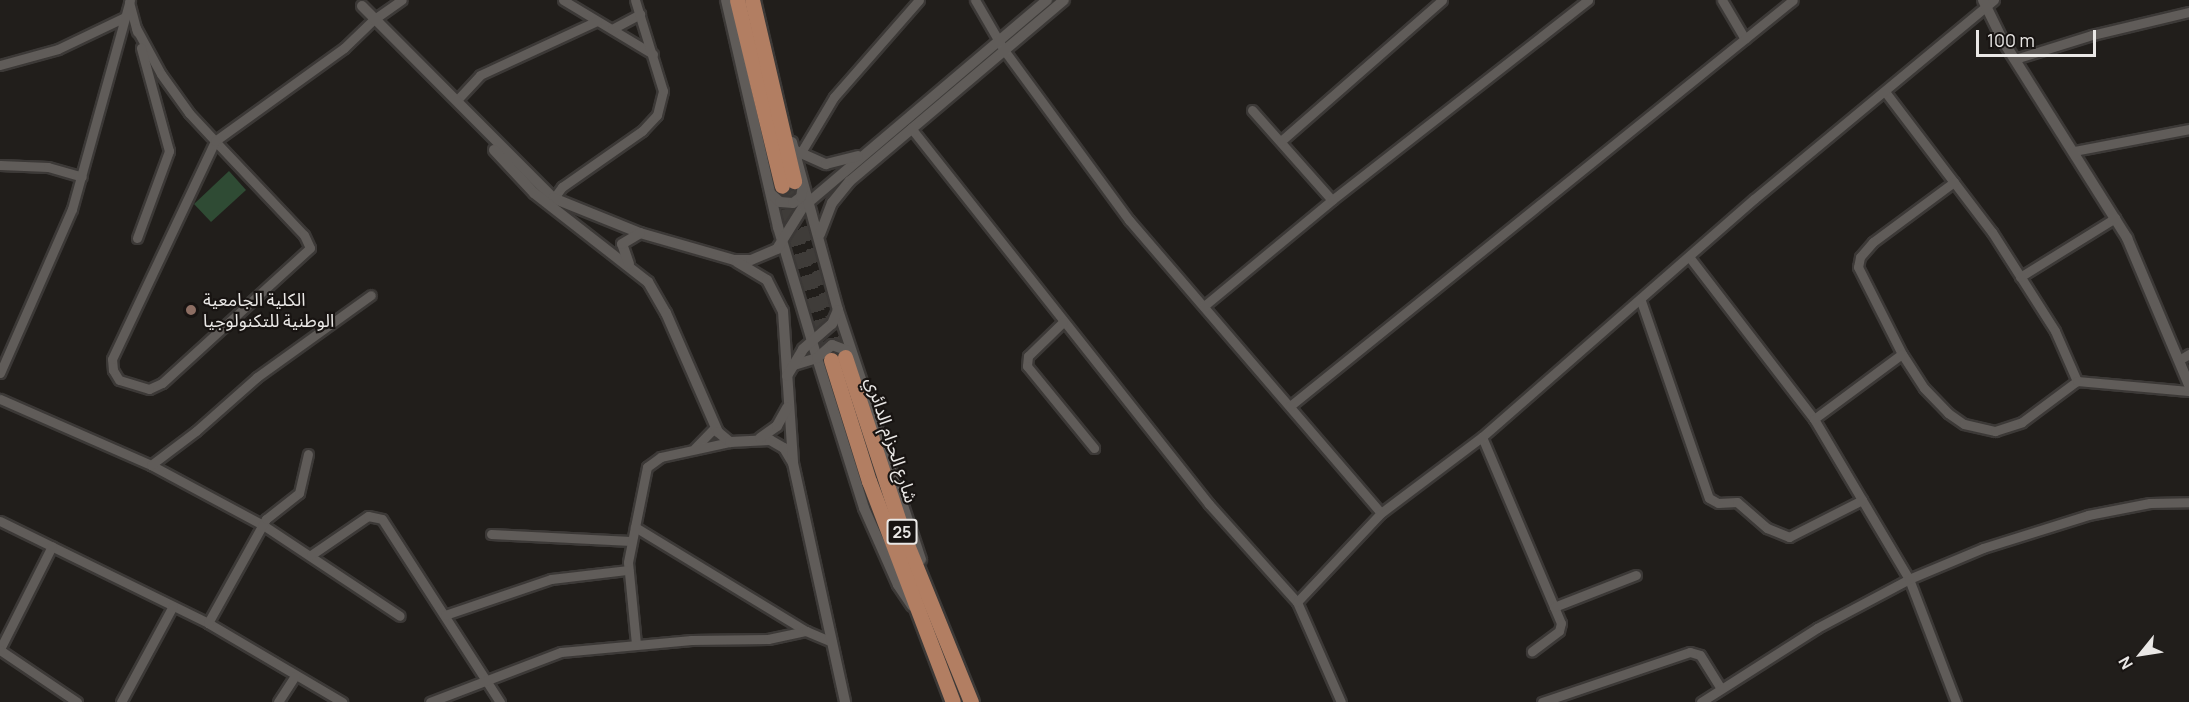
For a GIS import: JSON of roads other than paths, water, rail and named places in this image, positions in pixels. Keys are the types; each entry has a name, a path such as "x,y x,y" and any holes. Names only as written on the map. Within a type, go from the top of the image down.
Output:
{"highway":[{"path":"737,0 787,186"},
{"path":"752,0 787,186"},
{"name":"شارع الحزام الدائري","path":"836,357 971,702"},
{"name":"شارع الحزام الدائري","path":"836,357 869,481 953,702"}],"street":[{"path":"136,28 174,94 214,141 304,235 310,248 162,383 148,389 119,380 113,370 112,359 214,141 344,48 375,18 402,0"},
{"path":"563,0 653,54"},
{"path":"551,202 562,187 651,124 657,115 663,91 635,0"},
{"path":"726,0 787,186 809,202 820,235 838,310 836,357"},
{"path":"759,0 797,152"},
{"path":"767,255 778,227 797,152 834,97 919,0"},
{"path":"975,0 1004,50 1129,220 1381,513"},
{"path":"820,235 839,192 893,137 997,39 1047,0"},
{"path":"734,260 767,255 783,244 794,218 809,202 867,153 911,128 1064,0"},
{"path":"1281,141 1442,0"},
{"path":"1204,306 1332,200 1588,0"},
{"path":"1722,0 1745,39"},
{"path":"1290,406 1793,0"},
{"path":"0,373 55,250 82,177 129,1"},
{"path":"129,1 169,151 137,238"},
{"path":"1297,602 1381,513 1482,437 1641,301 1754,199 1886,93 1988,2 2015,59 2115,218 2184,357 2189,385"},
{"path":"359,3 457,100 551,202 640,233 734,260 767,280 779,298 793,463 845,702"},
{"path":"2015,59 2092,35 2189,12"},
{"path":"612,29 640,14"},
{"path":"0,65 58,49 124,17"},
{"path":"375,18 551,202 630,266 657,295 714,428 730,442"},
{"path":"457,100 480,75 597,21"},
{"path":"1886,93 1954,182 2020,277 2065,348 2077,381"},
{"path":"1252,110 1332,200"},
{"path":"911,128 1063,322 1245,547 1297,602 1341,702"},
{"path":"2074,151 2189,129"},
{"path":"797,152 834,164 867,153"},
{"path":"0,165 48,167 82,177"},
{"path":"1954,182 1873,242 1860,257 1858,267 1902,354 1935,401 1964,424 1980,429 2010,428 2077,381 2189,391"},
{"path":"2020,277 2115,218"},
{"path":"778,227 812,340 836,357"},
{"path":"630,266 622,244 640,233"},
{"path":"1690,258 1814,419 1909,579 1956,702"},
{"path":"151,465 196,431 257,376 371,295"},
{"path":"1641,301 1709,498 1718,503 1737,502 1767,528 1789,537 1862,500"},
{"path":"787,376 812,340 832,324 838,310"},
{"path":"1063,322 1028,356 1027,366 1094,448"},
{"path":"1814,419 1902,354"},
{"path":"794,365 836,357"},
{"path":"0,399 151,465 263,525 400,616"},
{"path":"636,644 628,570 630,541 647,467 661,457 695,448 760,438 777,426 789,403"},
{"path":"695,448 714,428"},
{"path":"1482,437 1561,623 1559,631 1532,651"},
{"path":"760,438 784,448 793,463"},
{"path":"208,623 263,525 297,496 308,454"},
{"path":"1701,702 1817,628 1909,579 2041,527 2150,503 2189,502"},
{"path":"311,555 368,516 377,516 387,524 500,702"},
{"path":"0,521 208,623 342,702"},
{"path":"635,527 806,631 832,642"},
{"path":"491,534 630,541"},
{"path":"52,546 0,649 77,702"},
{"path":"445,615 551,579 628,570"},
{"path":"1554,607 1636,575"},
{"path":"121,702 173,606"},
{"path":"430,702 547,655 636,644 768,639 806,631"},
{"path":"1542,702 1690,652 1700,655 1721,688"},
{"path":"278,702 296,676"}],"tunnel":[{"path":"794,181 845,357"},
{"path":"782,186 831,360"}],"place":[{"name":"الكلية الجامعية الوطنية للتكنولوجيا","path":"191,310"}]}
